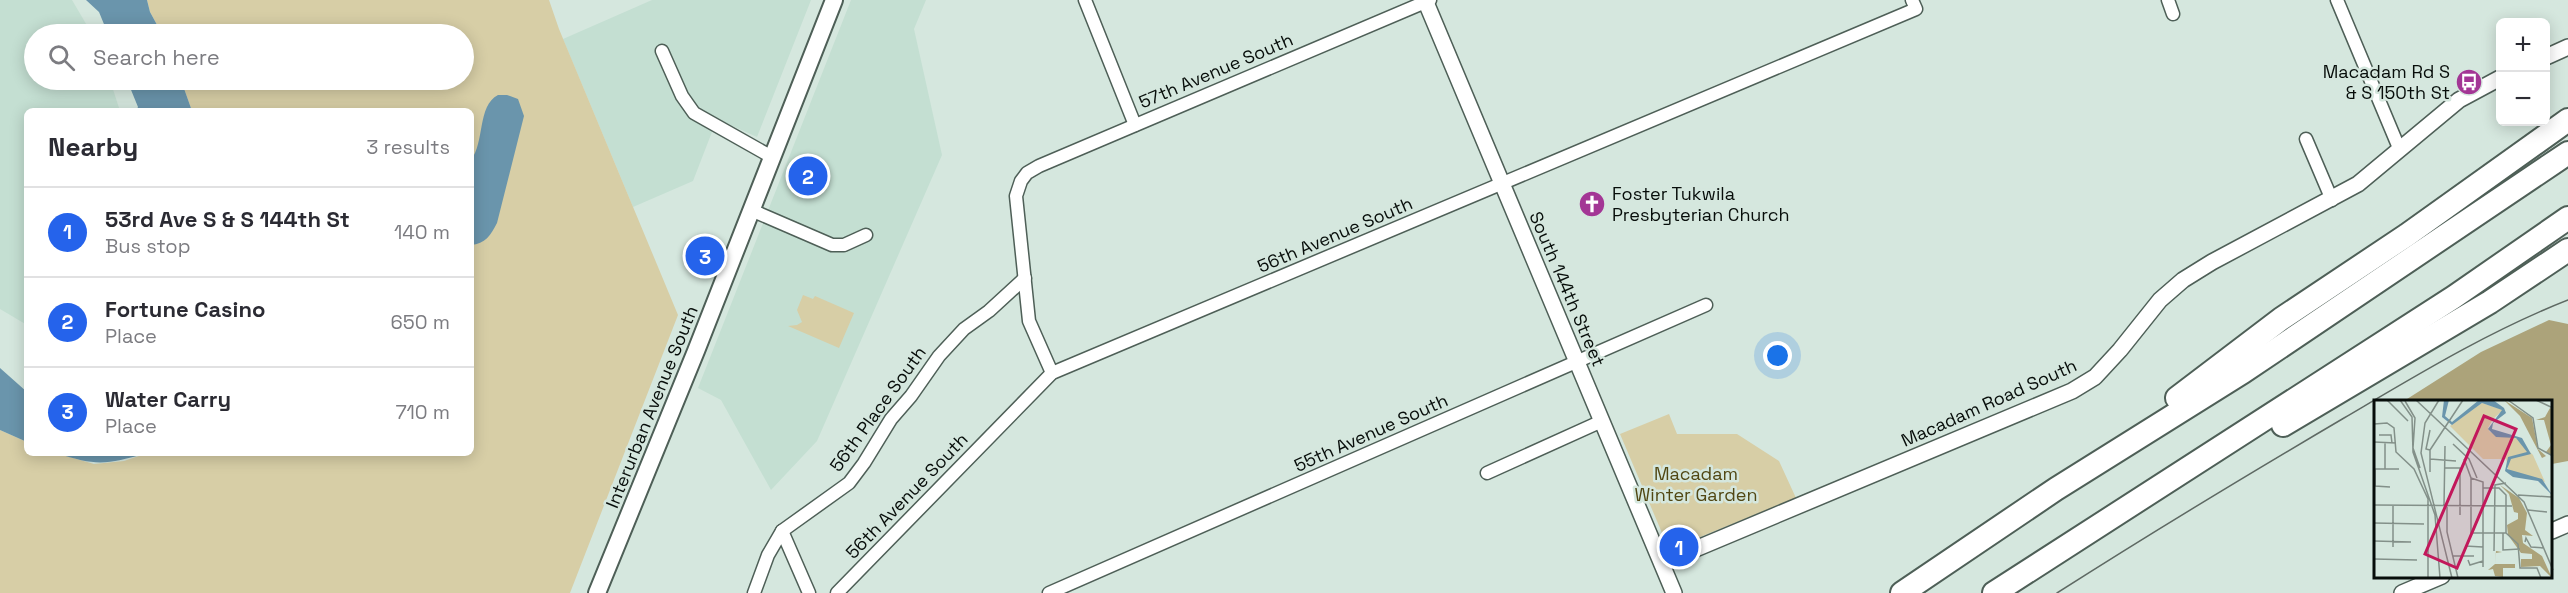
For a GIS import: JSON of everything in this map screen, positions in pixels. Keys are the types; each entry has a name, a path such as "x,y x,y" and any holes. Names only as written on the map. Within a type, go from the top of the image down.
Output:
{"highway":[{"path":"2056,489 2281,319 2407,235 2568,120"},
{"path":"1902,593 2056,489 2243,372 2568,153"},
{"path":"1994,593 2463,291 2568,218"},
{"path":"2024,573 2131,519 2343,387 2490,302 2565,251"}],"main road":[{"name":"Interurban Avenue South","path":"597,593 834,0"}],"street":[{"path":"1085,0 1135,125"},
{"path":"2168,0 2173,14"},
{"path":"2337,0 2399,148"},
{"name":"57th Avenue South","path":"1025,278 1016,196 1020,181 1027,173 1427,1"},
{"name":"South 144th Street","path":"1427,1 1674,593"},
{"name":"56th Avenue South","path":"837,593 1052,373 1502,185 1914,5"},
{"path":"2550,55 2568,47"},
{"path":"662,51 682,96 693,113 772,157"},
{"name":"Macadam Road South","path":"1662,563 2072,391 2095,377 2160,300 2183,280 2212,262 2332,200 2358,184 2459,100 2496,80"},
{"path":"2306,139 2332,200"},
{"path":"751,210 832,245 848,244 866,235"},
{"path":"1025,278 1029,321 1052,373"},
{"name":"56th Place South","path":"782,531 849,483 864,464 891,419 911,396 939,356 964,329 989,311 1025,278"},
{"name":"55th Avenue South","path":"1049,593 1706,305"},
{"path":"1487,473 1602,421"},
{"path":"2553,531 2568,524"},
{"path":"754,593 768,555 782,531"},
{"path":"782,531 809,593"},
{"path":"2402,593 2437,578"}],"shaded area":[{"path":"0,0 72,0 86,24 24,24 24,90 113,90 119,108 24,108 24,323 0,309"},
{"path":"652,0 811,0 757,137 717,119 693,181 633,207 563,39"},
{"path":"851,0 926,0 914,29 942,155 817,441 771,490 721,400 698,388"},
{"path":"2549,320 2568,324 2568,461 2553,464 2553,400 2407,399 2481,352"}],"green space":[{"path":"147,0 549,0 678,315 570,593 0,593 0,430 24,441 24,456 66,456 94,464 124,461 139,456 474,456 474,108 191,108 185,90 474,90 474,24 157,24"},
{"path":"803,295 813,299 815,296 854,313 839,348 788,326 802,322 797,310"},
{"name":"Macadam Winter Garden","path":"1669,414 1677,434 1737,434 1779,461 1796,498 1673,548 1668,547 1620,434"}],"water":[{"path":"86,0 147,0 157,24 104,24 99,12"},
{"path":"131,90 185,90 191,108 138,108"},
{"path":"498,95 518,99 524,116 497,223 487,238 474,244 474,154 484,116 491,100"},
{"path":"0,368 24,389 24,441 0,430"},
{"path":"68,456 137,456 112,462 83,460"}],"tram line":[{"path":"2375,400 2510,325 2568,300"},
{"path":"2057,593 2374,401"}],"place":[{"name":"Macadam Rd S & S 150th St","path":"2469,82"},
{"name":"Fortune Casino","path":"808,176"},
{"name":"Foster Tukwila Presbyterian Church","path":"1592,204"},
{"name":"Water Carry","path":"705,256"},
{"name":"53rd Ave S & S 144th St","path":"1679,547"}]}
